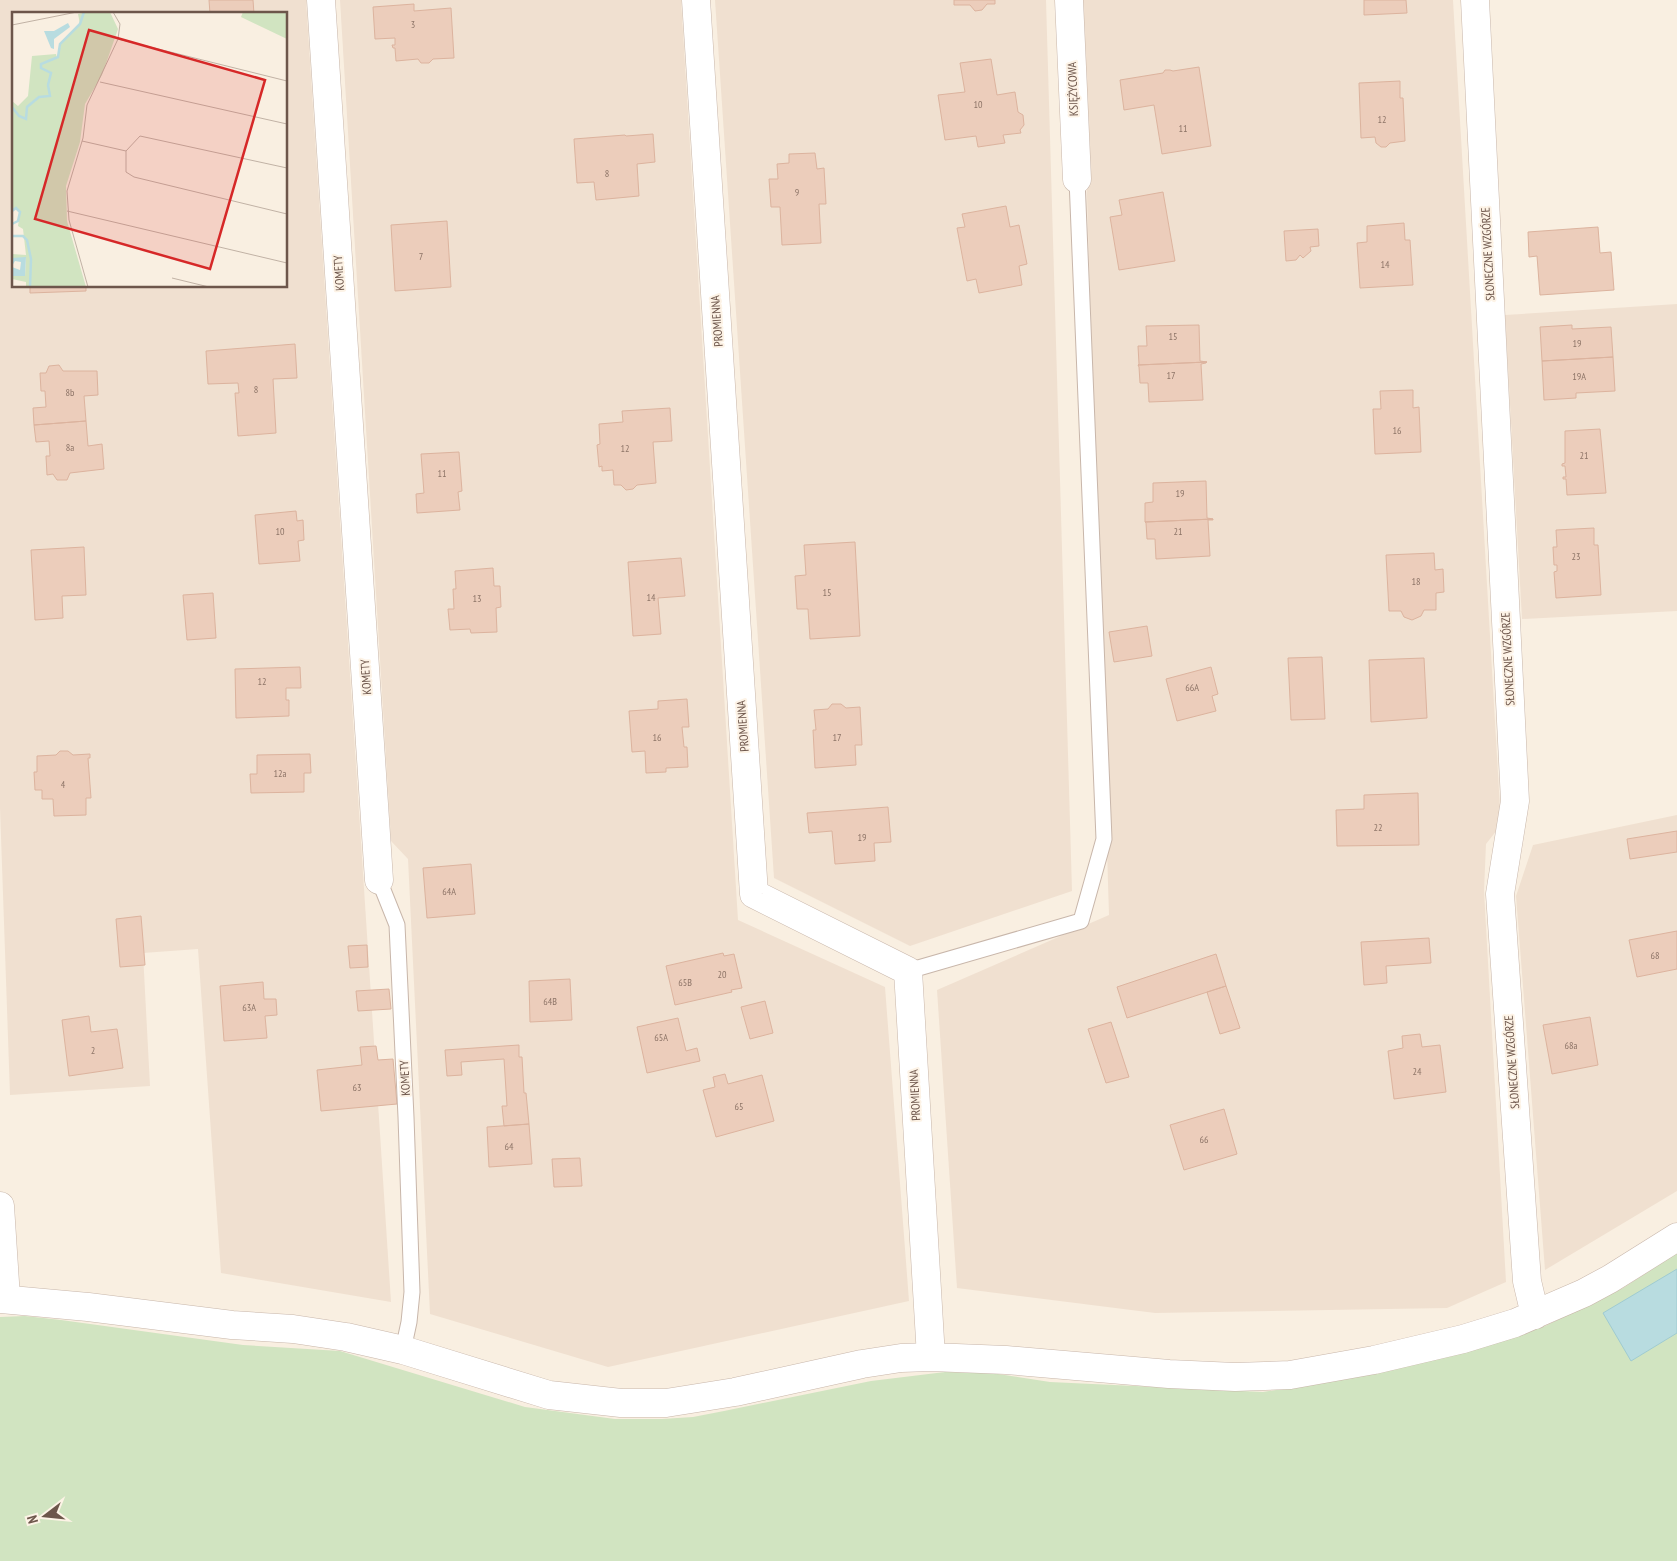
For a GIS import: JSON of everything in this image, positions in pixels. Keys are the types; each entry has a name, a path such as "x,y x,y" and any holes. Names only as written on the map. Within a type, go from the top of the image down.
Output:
{"street":[{"name":"KOMETY","path":"321,0 379,880"},
{"name":"PROMIENNA","path":"696,0 754,894 908,971 931,1357"},
{"name":"KSIĘŻYCOWA","path":"1069,0 1077,179"},
{"name":"SŁONECZNE WZGÓRZE","path":"1475,0 1515,801 1500,894 1527,1281 1535,1315"},
{"path":"0,1206 3,1298 232,1325 293,1329 346,1337 403,1350 549,1395 621,1403 676,1402 735,1392 862,1364 901,1358 931,1357 1006,1360 1169,1374 1235,1377 1290,1375 1374,1360 1463,1339 1535,1315 1610,1279 1677,1237"}],"lane":[{"path":"908,971 1081,921 1104,839 1077,179"},
{"name":"KOMETY","path":"379,880 397,925 412,1292 409,1322 403,1350"}],"shaded area":[{"path":"0,0 306,0 391,1302 221,1273 198,949 143,953 150,1086 10,1095 0,808"},
{"path":"340,0 681,0 738,920 885,987 909,1301 608,1367 430,1314 408,859 391,841"},
{"path":"715,0 1046,0 1072,891 910,946 774,878"},
{"path":"1081,0 1453,0 1501,825 1486,844 1484,891 1506,1282 1447,1308 1155,1313 957,1288 937,990 1109,915"},
{"path":"1677,304 1677,611 1522,619 1505,315"},
{"path":"1677,815 1677,1191 1545,1270 1516,896 1533,845"}],"green space":[{"path":"1677,1253 1677,1561 0,1561 0,1317 25,1316 61,1320 243,1345 340,1351 525,1407 615,1419 662,1419 693,1417 871,1381 945,1372 991,1373 1050,1382 1263,1392 1334,1381 1486,1345 1545,1326 1623,1288"}],"water":[{"path":"1677,1269 1677,1333 1631,1361 1603,1313"}],"building":[{"path":"209,0 253,0 254,12 210,12"},
{"path":"954,0 995,0 995,4 987,4 982,10 975,11 970,5 954,5"},
{"path":"1364,0 1406,0 1407,13 1364,15"},
{"path":"414,4 414,11 451,8 454,58 433,59 429,63 421,63 418,59 396,61 395,48 392,45 395,45 395,38 375,39 373,7"},
{"path":"991,59 997,95 1015,92 1018,112 1023,115 1024,125 1020,130 1021,133 1003,135 1005,143 978,147 976,136 945,140 938,95 965,92 960,63"},
{"path":"1199,67 1211,146 1162,154 1154,105 1124,110 1120,80 1163,73 1165,70 1173,71"},
{"path":"1400,81 1400,98 1403,98 1405,141 1390,143 1386,147 1381,147 1376,143 1375,137 1361,138 1359,83"},
{"path":"653,134 655,162 637,164 639,196 596,200 594,182 577,183 574,139"},
{"path":"815,153 817,169 824,168 826,204 819,204 821,243 782,245 780,207 771,207 769,179 778,179 777,164 789,163 789,154"},
{"path":"1163,192 1175,261 1119,270 1110,217 1122,215 1119,200"},
{"path":"1006,206 1010,227 1019,225 1027,264 1019,266 1022,285 979,293 976,279 967,281 957,228 965,227 962,214"},
{"path":"447,221 451,287 395,291 391,225"},
{"path":"1404,223 1405,240 1410,240 1413,285 1360,288 1357,243 1367,242 1367,226"},
{"path":"1598,227 1600,253 1611,252 1614,290 1540,295 1537,256 1529,257 1528,232"},
{"path":"1318,229 1319,246 1310,247 1311,251 1303,258 1300,255 1296,260 1286,261 1284,231"},
{"path":"30,288 86,288 86,291 30,293"},
{"path":"1199,325 1200,361 1207,362 1138,365 1138,346 1147,346 1146,326"},
{"path":"1572,325 1572,329 1611,327 1613,357 1542,361 1540,327"},
{"path":"295,344 297,378 273,379 276,433 238,436 235,393 239,393 238,383 208,384 206,351"},
{"path":"1613,357 1615,391 1576,393 1576,398 1544,400 1542,361"},
{"path":"1207,362 1201,364 1203,400 1149,402 1148,383 1140,383 1138,365"},
{"path":"59,365 63,371 97,371 98,395 84,396 86,421 34,425 33,408 46,407 45,391 41,391 40,373 46,373 49,366"},
{"path":"1413,390 1413,408 1419,407 1421,452 1375,454 1373,409 1381,409 1380,391"},
{"path":"670,408 672,441 653,442 656,483 637,485 633,489 626,490 621,485 614,485 613,470 602,471 602,466 599,467 597,445 600,444 599,424 623,422 622,411"},
{"path":"86,421 88,446 102,444 104,469 70,473 67,480 57,480 53,474 47,475 46,456 50,456 49,441 36,442 34,425"},
{"path":"1600,429 1606,493 1567,495 1566,479 1563,479 1563,477 1566,477 1565,466 1562,466 1565,463 1565,431"},
{"path":"459,452 462,491 458,492 460,510 417,513 416,494 424,493 421,454"},
{"path":"1206,481 1207,518 1213,519 1145,522 1145,503 1153,502 1153,483"},
{"path":"296,511 297,521 303,520 304,540 298,541 300,561 259,564 255,515"},
{"path":"1213,519 1208,520 1210,556 1156,559 1155,539 1147,539 1145,522"},
{"path":"1594,528 1594,545 1598,545 1601,595 1556,598 1554,572 1557,571 1557,565 1554,565 1553,547 1557,547 1556,530"},
{"path":"855,542 860,636 810,639 808,609 797,609 795,576 806,575 804,545"},
{"path":"84,547 86,595 62,596 63,618 35,620 31,550"},
{"path":"1434,553 1435,570 1443,569 1444,592 1436,593 1436,610 1424,610 1421,616 1412,620 1404,617 1401,611 1389,611 1386,555"},
{"path":"681,558 685,596 658,598 661,634 633,636 628,562"},
{"path":"493,568 494,586 500,586 501,607 496,608 497,632 471,633 470,629 450,630 448,609 454,609 453,589 456,589 455,571"},
{"path":"213,593 216,638 187,640 183,595"},
{"path":"1147,626 1152,656 1114,662 1109,632"},
{"path":"1322,657 1325,719 1291,720 1288,658"},
{"path":"1424,658 1427,718 1371,722 1369,660"},
{"path":"300,667 301,688 286,688 286,700 289,700 289,716 236,718 235,669"},
{"path":"1211,667 1218,694 1212,696 1216,711 1177,721 1166,679"},
{"path":"687,699 689,727 682,727 684,747 687,747 688,767 666,768 666,772 646,773 645,751 632,752 629,711 658,709 658,701"},
{"path":"832,704 841,704 846,708 860,707 862,745 855,745 856,765 815,768 813,730 816,730 814,710 828,709"},
{"path":"60,751 68,751 73,755 90,754 90,758 88,758 91,798 86,798 86,815 54,816 53,799 42,799 42,790 35,790 34,772 37,772 37,756 56,755"},
{"path":"310,754 311,773 304,773 304,792 251,793 250,774 257,774 257,755"},
{"path":"1418,793 1419,845 1337,846 1336,810 1364,809 1364,795"},
{"path":"888,807 891,842 874,843 875,861 835,864 832,831 809,833 807,813"},
{"path":"1677,831 1677,852 1630,859 1627,839"},
{"path":"471,864 475,914 427,918 423,868"},
{"path":"141,916 145,965 120,967 116,919"},
{"path":"1677,931 1677,969 1637,977 1629,940"},
{"path":"1429,938 1431,963 1386,966 1387,983 1364,985 1361,942"},
{"path":"367,945 368,967 350,968 348,946"},
{"path":"723,953 724,956 734,954 742,988 675,1005 666,966"},
{"path":"1216,954 1226,986 1127,1018 1117,987"},
{"path":"570,979 572,1020 530,1022 529,981"},
{"path":"263,982 264,999 276,999 277,1015 265,1016 267,1038 224,1041 220,986"},
{"path":"1226,986 1240,1028 1220,1034 1207,992"},
{"path":"389,989 391,1009 358,1011 356,991"},
{"path":"765,1001 773,1033 750,1039 741,1007"},
{"path":"89,1016 91,1032 117,1029 123,1068 69,1076 62,1020"},
{"path":"1590,1017 1598,1065 1552,1074 1543,1025"},
{"path":"678,1018 686,1051 697,1048 700,1061 647,1073 637,1027"},
{"path":"1111,1022 1129,1077 1106,1083 1088,1029"},
{"path":"1420,1034 1422,1047 1440,1045 1446,1092 1394,1099 1388,1051 1403,1048 1402,1036"},
{"path":"519,1045 519,1057 522,1057 524,1093 526,1093 529,1124 504,1126 502,1106 507,1106 504,1059 461,1062 462,1075 447,1076 445,1050"},
{"path":"376,1046 378,1060 393,1059 397,1104 321,1111 317,1070 362,1065 360,1047"},
{"path":"725,1074 728,1084 762,1075 774,1121 716,1137 703,1090 715,1087 713,1077"},
{"path":"1224,1109 1237,1154 1184,1170 1170,1125"},
{"path":"529,1124 532,1164 489,1167 487,1127"},
{"path":"580,1158 582,1186 554,1187 552,1159"}]}
